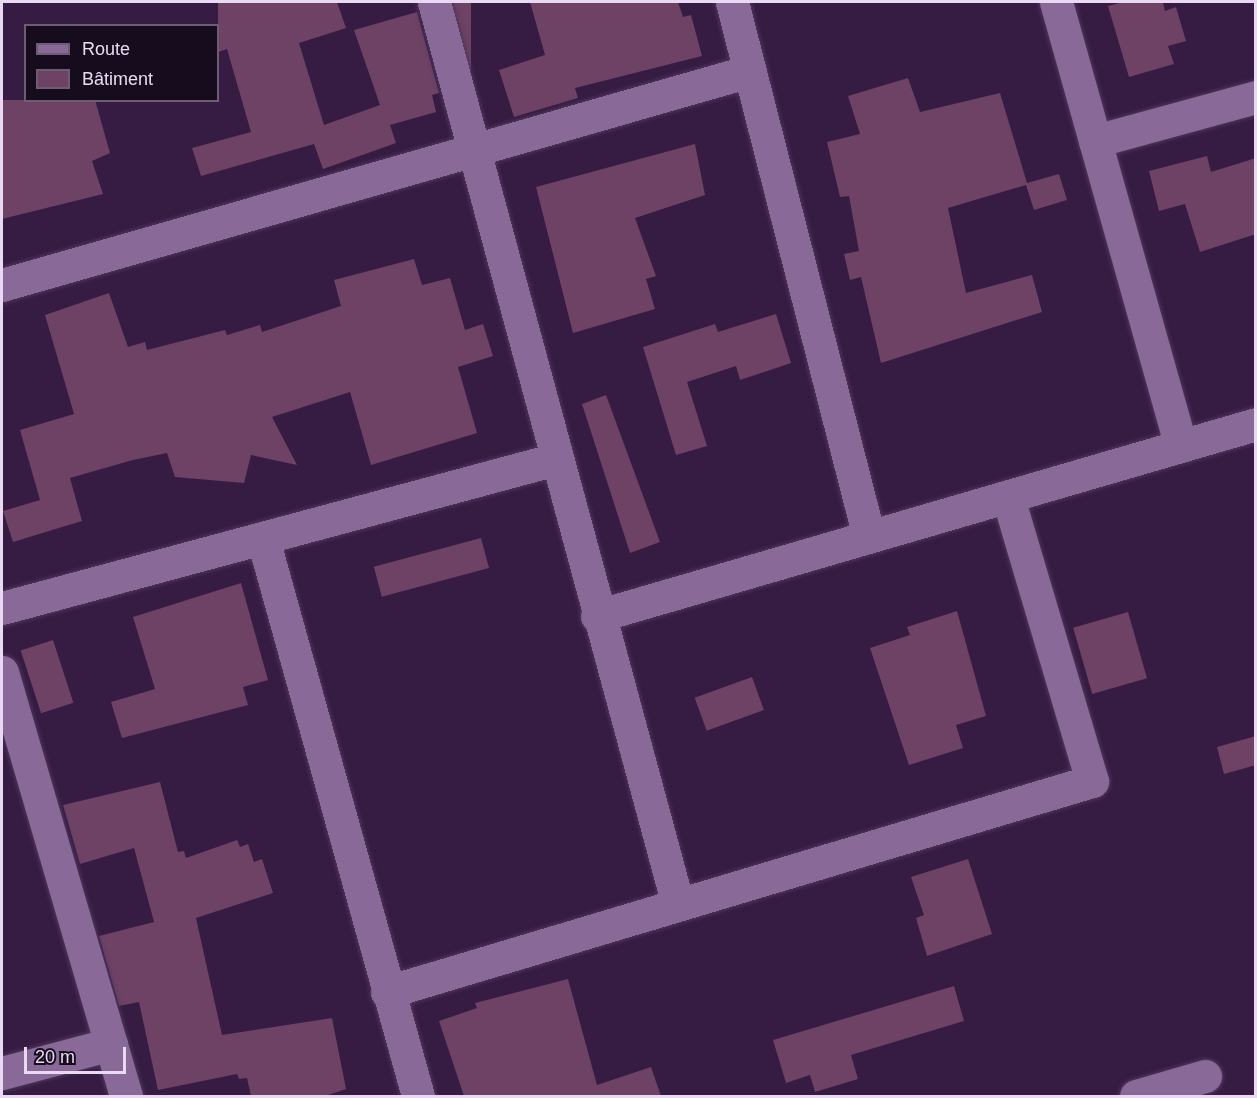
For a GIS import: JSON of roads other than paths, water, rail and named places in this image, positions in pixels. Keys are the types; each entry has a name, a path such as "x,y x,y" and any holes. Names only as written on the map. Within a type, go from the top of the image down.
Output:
{"street":[{"path":"434,2 597,616 678,905"},
{"path":"732,2 869,537"},
{"path":"1056,2 1181,446"},
{"path":"2,285 750,71"},
{"path":"1095,141 1256,97"},
{"path":"597,616 1256,424"},
{"path":"2,608 556,459"},
{"path":"387,992 1092,781 1008,498"},
{"path":"262,539 387,992 418,1096"},
{"path":"2,672 15,764 111,1044 126,1096"},
{"path":"2,1073 111,1044"},
{"path":"1136,1096 1205,1076"}]}
